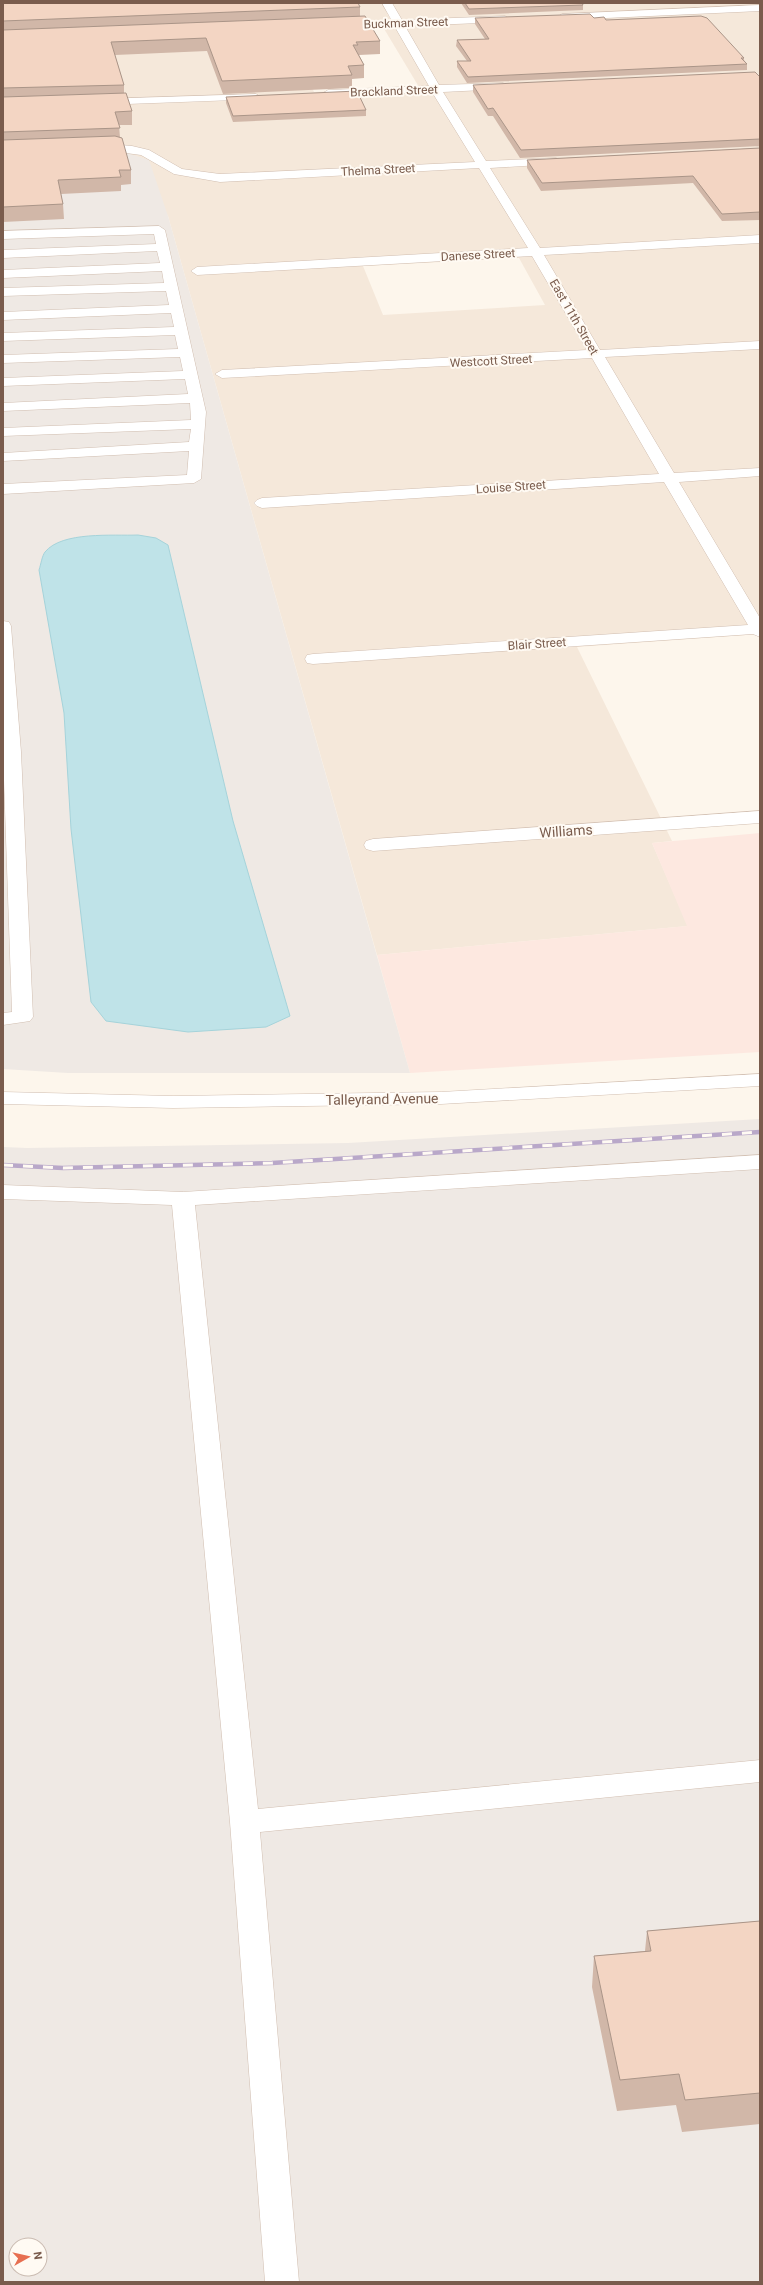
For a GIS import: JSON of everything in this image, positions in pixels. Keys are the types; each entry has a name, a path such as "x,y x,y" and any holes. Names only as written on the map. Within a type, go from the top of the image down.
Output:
{"street":[{"name":"East 11th Street","path":"387,3 436,89 536,252 759,630"},
{"path":"550,17 714,6 760,8"},
{"name":"Buckman Street","path":"332,26 518,18"},
{"name":"Brackland Street","path":"318,94 515,85"},
{"path":"91,102 263,96"},
{"name":"Thelma Street","path":"87,146 132,149 156,158 178,172 197,176 220,178 568,160"},
{"path":"3,235 159,230 199,412 195,446 194,479 3,489"},
{"name":"Danese Street","path":"197,271 760,239"},
{"path":"3,254 162,247"},
{"path":"3,274 167,267"},
{"path":"3,292 171,287"},
{"path":"3,316 176,309"},
{"path":"3,337 181,331"},
{"name":"Westcott Street","path":"222,374 760,345"},
{"path":"3,359 186,353"},
{"path":"3,382 190,375"},
{"path":"3,407 196,398"},
{"path":"3,432 198,424"},
{"path":"3,457 195,446"},
{"name":"Louise Street","path":"262,503 760,472"},
{"name":"Blair Street","path":"313,659 759,630"},
{"path":"3,638 12,975 23,1017 3,1019"},
{"name":"Williams","path":"372,845 760,817"},
{"name":"Talleyrand Avenue","path":"3,1098 173,1102 441,1098 760,1080"},
{"path":"3,1192 183,1199 760,1162"},
{"path":"183,1199 245,1822 282,2282"},
{"path":"245,1822 760,1770"}],"shaded area":[{"path":"3,3 760,3 760,634 577,647 672,841 652,843 688,926 377,955 168,216 124,152","holes":["383,27 419,87 314,92 286,31","519,258 545,305 383,315 363,266"]},
{"path":"124,152 149,160 168,216 410,1073 68,1073 3,1069 3,153"},
{"path":"760,833 760,1052 410,1073 377,955 687,926 652,843"},
{"path":"760,1119 760,2282 3,2282 3,1147 27,1148 348,1143"}],"water":[{"path":"138,535 156,538 168,545 233,821 290,1016 266,1027 188,1032 106,1021 91,1002 71,829 64,713 39,570 45,552 53,545 63,541 88,536"}],"building":[{"path":"3,3 358,3 360,7 3,21"},
{"path":"465,3 582,3 583,5 469,9"},
{"path":"590,14 594,18 604,17 606,20 701,16 707,18 744,58 741,58 747,64 468,77 457,61 471,61 457,40 489,39 475,18"},
{"path":"365,16 380,41 356,42 358,45 353,45 364,65 348,66 352,75 222,81 206,38 111,42 124,85 3,88 3,30"},
{"path":"755,72 760,77 760,139 521,150 493,108 488,109 473,85"},
{"path":"357,91 366,110 233,116 226,97"},
{"path":"126,93 132,111 115,112 120,128 3,132 3,97"},
{"path":"115,136 122,138 131,170 119,170 121,177 58,180 63,204 3,207 3,140"},
{"path":"760,148 760,212 722,214 693,176 542,183 527,160"},
{"path":"760,1921 760,2093 685,2100 679,2074 620,2080 594,1956 651,1951 647,1931"}],"railway":[{"path":"3,1165 63,1168 272,1163 760,1132"}]}
